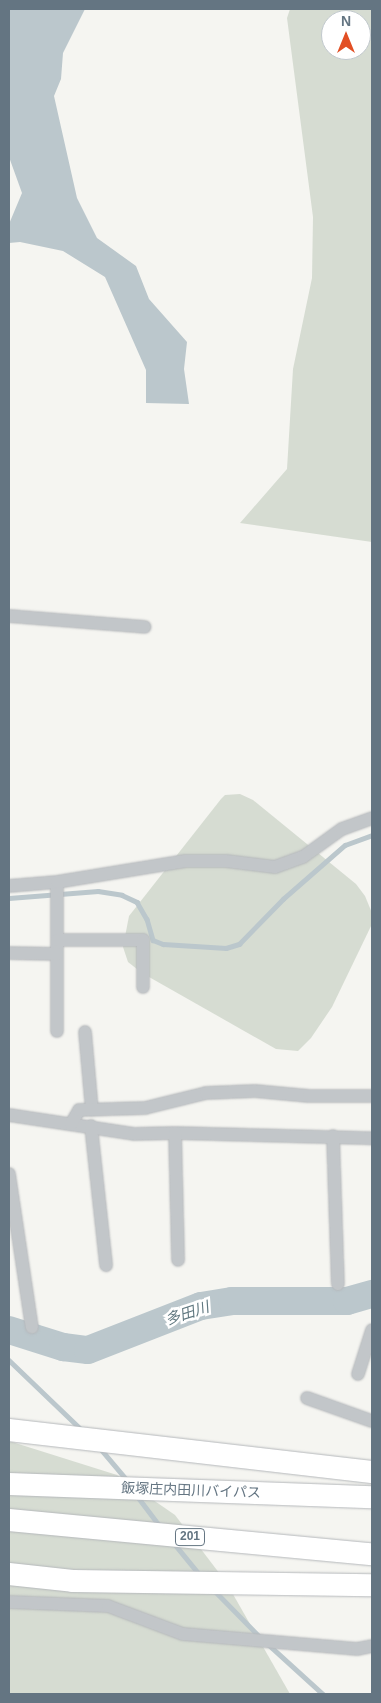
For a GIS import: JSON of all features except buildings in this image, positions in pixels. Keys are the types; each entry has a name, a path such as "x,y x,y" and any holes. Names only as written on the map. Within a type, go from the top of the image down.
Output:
{"highway":[{"path":"9,1430 372,1472"},
{"name":"飯塚庄内田川バイパス","path":"9,1484 372,1497"},
{"name":"201","path":"9,1520 372,1554"},
{"path":"9,1574 73,1581 372,1584"}],"street":[{"path":"9,616 145,627"},
{"path":"9,886 57,882 185,862 226,862 276,867 303,857 342,829 372,818"},
{"path":"57,882 57,1031"},
{"path":"57,940 143,940 143,987"},
{"path":"9,953 57,954"},
{"path":"84,1032 92,1110"},
{"path":"71,1124 79,1110 145,1108 206,1093 255,1091 309,1096 372,1096"},
{"path":"9,1115 134,1134 175,1133 372,1138"},
{"path":"91,1126 106,1265"},
{"path":"175,1133 178,1260"},
{"path":"334,1136 338,1284"},
{"path":"9,1174 32,1327"},
{"path":"358,1374 372,1330"},
{"path":"307,1398 372,1422"},
{"path":"9,1602 108,1606 183,1634 357,1649 372,1646"}],"shaded area":[{"path":"9,9 85,9 63,53 61,79 54,96 77,198 97,238 136,266 149,299 187,342 184,369 189,404 146,403 146,370 105,277 63,251 20,242 9,243 9,224 22,193 9,157"},
{"path":"290,9 372,9 372,542 240,523 287,469 293,369 312,278 313,217 287,18"},
{"path":"240,794 253,800 356,884 365,896 372,913 372,924 332,1007 311,1038 298,1051 276,1049 142,973 128,962 123,947 129,916 221,799 225,795"},
{"path":"9,1441 117,1475 175,1515 226,1582 290,1694 9,1694"}],"waterway":[{"path":"9,898 98,891 122,895 137,902 147,919 153,940 163,944 226,948 239,944 283,899 345,845 372,835"},
{"name":"多田川","path":"9,1330 63,1347 88,1350 201,1306 232,1301 347,1301 372,1294"},
{"path":"9,1360 82,1430"},
{"path":"100,1448 127,1480"},
{"path":"138,1497 161,1527"},
{"path":"173,1542 200,1575"},
{"path":"214,1590 261,1638"},
{"path":"269,1645 323,1694"}]}
